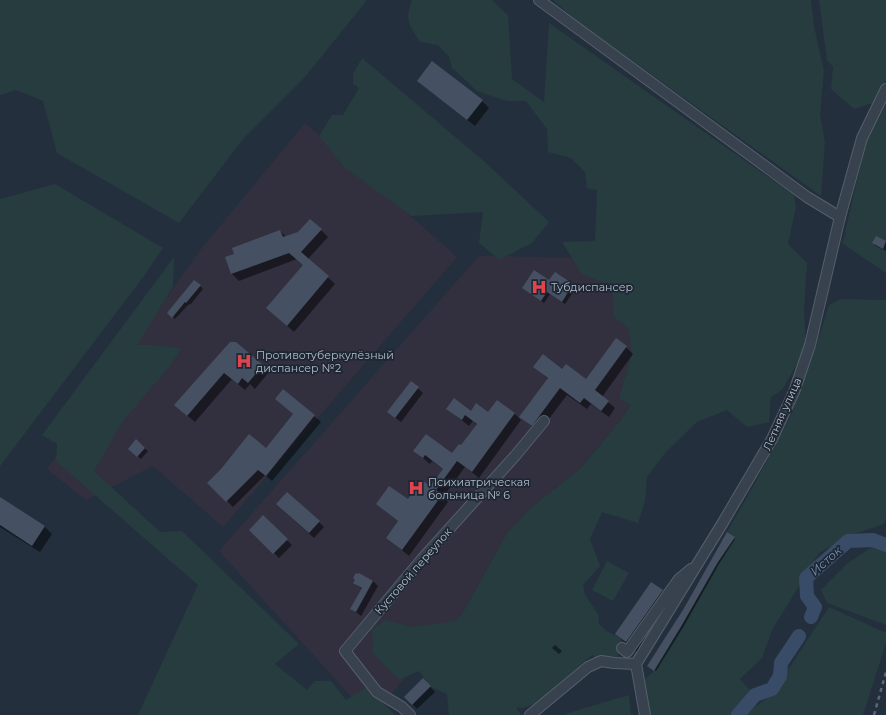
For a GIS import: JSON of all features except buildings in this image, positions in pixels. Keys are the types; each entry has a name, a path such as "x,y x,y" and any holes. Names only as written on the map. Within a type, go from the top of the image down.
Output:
{"street":[{"path":"539,0 807,198 840,217"},
{"name":"Летняя улица","path":"636,664 772,439 794,392 810,345 840,217 862,138 886,89"},
{"name":"Кустовой переулок","path":"410,715 402,707 377,692 345,651 422,559 515,456 544,421"},
{"path":"622,648 627,652 679,579 698,563"},
{"path":"530,715 588,668 600,661 636,664 645,715"}],"shaded area":[{"name":"Противотуберкулёзный диспансер №2","path":"305,123 457,257 223,527 153,466 86,500 47,469 198,253"},
{"name":"Психиатрическая больница № 6","path":"479,256 592,258 699,351 631,405 620,421 580,469 533,506 507,533 462,614 372,715 368,715 219,551"}],"green space":[{"path":"0,0 367,0 305,77 243,139 179,223 57,153 43,101 16,90 0,95"},
{"path":"412,0 492,0 508,15 512,79 544,102 549,23 794,195 796,207 788,244 807,263 804,309 806,348 782,390 771,397 769,422 747,427 727,410 697,422 665,453 647,477 645,501 638,523 602,512 590,539 600,566 583,585 585,595 598,614 599,624 608,632 621,638 622,648 614,663 601,661 592,655 535,704 523,708 516,707 521,715 449,715 447,694 431,687 419,671 399,680 373,653 372,630 385,620 412,627 455,621 462,614 507,533 533,506 580,469 620,421 631,405 619,399 632,353 628,328 614,317 612,286 582,274 562,242 595,241 597,190 587,188 585,172 571,158 548,152 547,129 526,101 507,101 477,91 452,68 449,57 438,45 420,42 413,31 408,18"},
{"path":"553,0 811,0 814,26 824,71 820,115 825,142 821,196 574,19"},
{"path":"819,0 886,0 886,79 876,102 854,109 831,89 833,67 827,60"},
{"path":"362,58 485,162 549,222 532,243 499,260 479,243 483,212 411,216 344,167 319,136 332,115 343,115 359,88 353,84 353,74"},
{"path":"886,104 886,273 842,243 846,233 866,143"},
{"path":"55,184 163,248 144,276 0,466 0,199"},
{"path":"174,257 173,287 137,345 182,348 169,367 123,421 94,471 160,532 182,531 299,644 275,664 307,690 315,681 331,681 346,700 367,687 395,715 138,715 198,585 56,461 57,444 42,435"},
{"path":"841,299 886,300 886,518 884,524 848,536 819,553 772,630 762,658 740,679 755,695 738,715 650,715 643,681 654,671 683,625 734,537 727,532 753,487 791,415 829,305"},
{"path":"875,545 886,550 886,625 827,603 821,590 848,563"},
{"path":"607,561 629,573 613,601 592,590"},
{"path":"829,607 886,633 886,643 863,715 743,715 771,696"},
{"path":"629,695 631,715 565,715 568,713"}],"waterway":[{"name":"Исток","path":"811,617 815,607 807,596 806,578 848,541 873,540 886,545"},
{"name":"Исток","path":"738,715 755,695 772,689 780,676 781,663 799,636"}],"railway":[{"path":"874,715 886,672"}],"place":[{"name":"Тубдиспансер","path":"539,287"},
{"name":"Противотуберкулёзный диспансер №2","path":"244,361"},
{"name":"Психиатрическая больница № 6","path":"416,488"}]}
